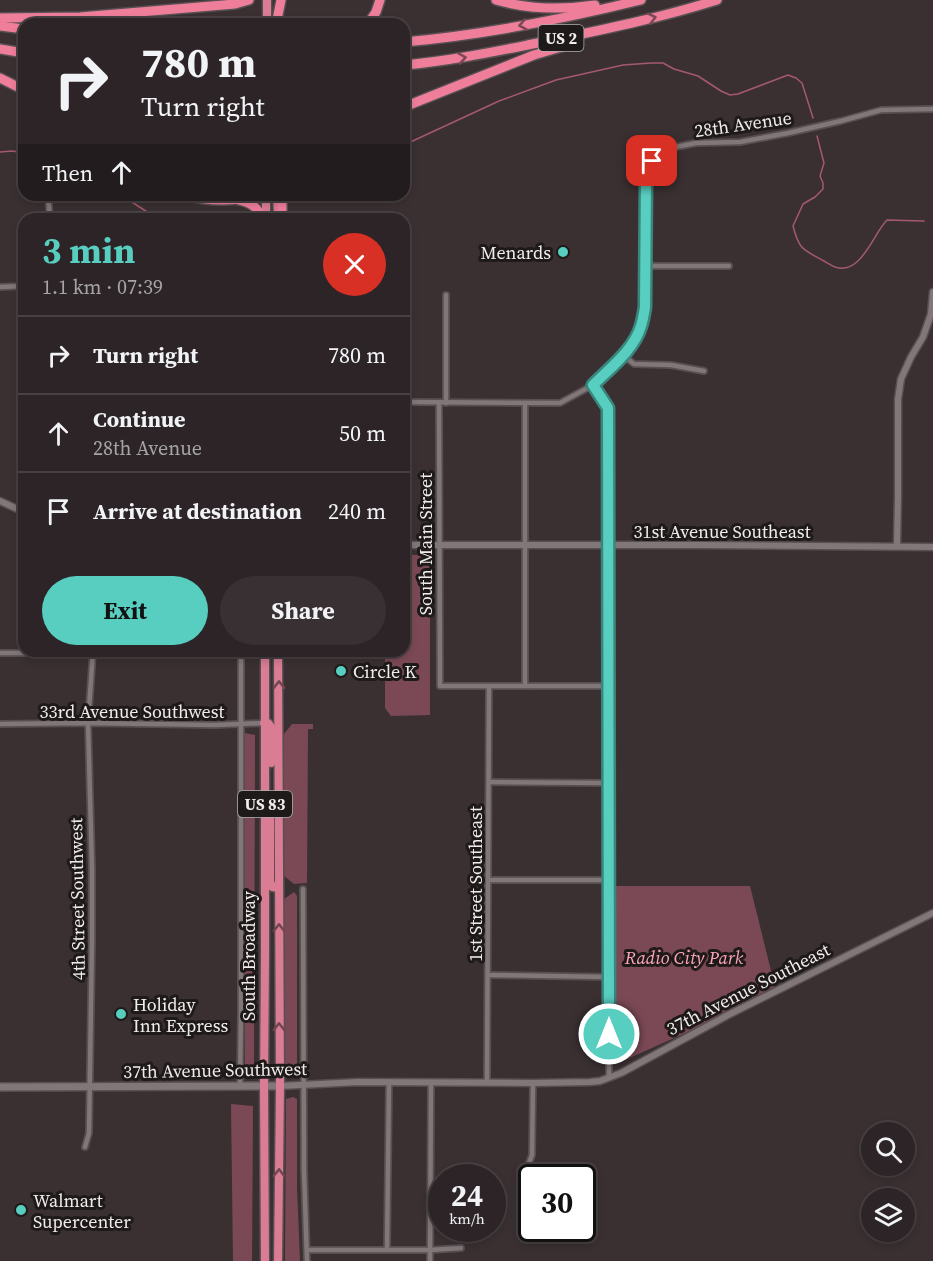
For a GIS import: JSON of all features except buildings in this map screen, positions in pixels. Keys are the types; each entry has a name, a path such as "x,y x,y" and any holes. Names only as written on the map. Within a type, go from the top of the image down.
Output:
{"highway":[{"path":"0,18 80,16 235,4 249,0"},
{"path":"267,0 267,18"},
{"path":"277,18 279,0"},
{"path":"372,18 380,0"},
{"path":"496,0 522,7 560,8 636,0"},
{"name":"US 2","path":"410,41 562,18 641,0"},
{"name":"US 2","path":"410,64 478,55 587,33 646,20 717,0"},
{"path":"0,26 18,28"},
{"path":"410,105 534,55 561,47 587,33"},
{"path":"0,49 18,51"},
{"path":"0,78 18,87"},
{"path":"242,201 255,206 260,213"},
{"name":"South Broadway","path":"265,657 266,1261"},
{"path":"270,657 270,713 271,716 279,719"},
{"name":"South Broadway","path":"278,657 280,1086 278,1261"},
{"path":"264,723 268,723 271,728 271,781 279,826"},
{"path":"266,784 271,821 270,880 272,887 279,888"}],"main road":[{"name":"37th Avenue Southwest","path":"0,1087 280,1086"}],"street":[{"name":"28th Avenue","path":"410,402 560,403 593,385 636,340 641,327 645,307 646,178 652,161 666,149 696,143 740,141 788,133 881,110 933,109"},
{"path":"645,266 729,266"},
{"path":"0,287 18,286"},
{"path":"897,546 898,399 902,379 923,337 931,314 933,292"},
{"path":"446,295 446,403"},
{"path":"623,355 634,364 671,365 705,371"},
{"path":"593,385 608,408 609,1078"},
{"name":"South Main Street","path":"439,403 440,686 489,686"},
{"path":"525,403 525,686"},
{"path":"0,501 18,509"},
{"name":"31st Avenue Southeast","path":"410,545 933,547"},
{"path":"0,653 18,653"},
{"name":"4th Street Southwest","path":"86,1147 89,1133 92,940 88,723 93,657"},
{"path":"240,1085 241,657"},
{"path":"489,686 608,686"},
{"name":"1st Street Southeast","path":"487,1082 489,686"},
{"name":"33rd Avenue Southwest","path":"0,724 264,723"},
{"path":"489,782 608,783"},
{"path":"488,880 609,880"},
{"path":"303,889 304,1171 307,1261"},
{"name":"37th Avenue Southeast","path":"431,1082 590,1082 609,1078 719,1019 933,913"},
{"path":"489,975 609,977"},
{"path":"387,1249 388,1082"},
{"path":"430,1261 431,1082"},
{"name":"37th Avenue Southwest","path":"280,1086 431,1082"},
{"path":"529,1164 532,1155 533,1083"},
{"path":"307,1250 461,1248"}],"green space":[{"path":"410,555 424,555 430,558 430,715 391,716 385,708 385,657 410,657"},
{"path":"292,724 313,724 313,729 308,729 307,883 294,884 283,875 284,734"},
{"path":"244,733 255,735 254,1067 245,1069"},
{"name":"Radio City Park","path":"612,886 750,886 776,991 616,1064"},
{"path":"294,892 297,896 297,1068 292,1072 284,1070 284,899"},
{"path":"293,1097 297,1099 300,1261 285,1261 286,1099"},
{"path":"231,1104 253,1106 252,1261 233,1261"}],"waterway":[{"path":"410,142 499,101 556,80 623,65 651,63 663,63 698,76 730,95 788,75 802,83 813,118"},
{"path":"817,136 824,163 820,176 823,189 803,204 793,226 797,239 806,250 835,267 844,268 859,260 887,220 924,221"},
{"path":"0,152 18,152"},
{"path":"130,201 149,213"}],"place":[{"name":"Menards","path":"563,252"},
{"name":"Circle K","path":"341,671"},
{"name":"Holiday Inn Express","path":"121,1014"},
{"name":"Walmart Supercenter","path":"21,1210"}],"route":[{"path":"609,1034 608,408 593,385 636,340 641,327 645,307 646,178 652,161"}]}
